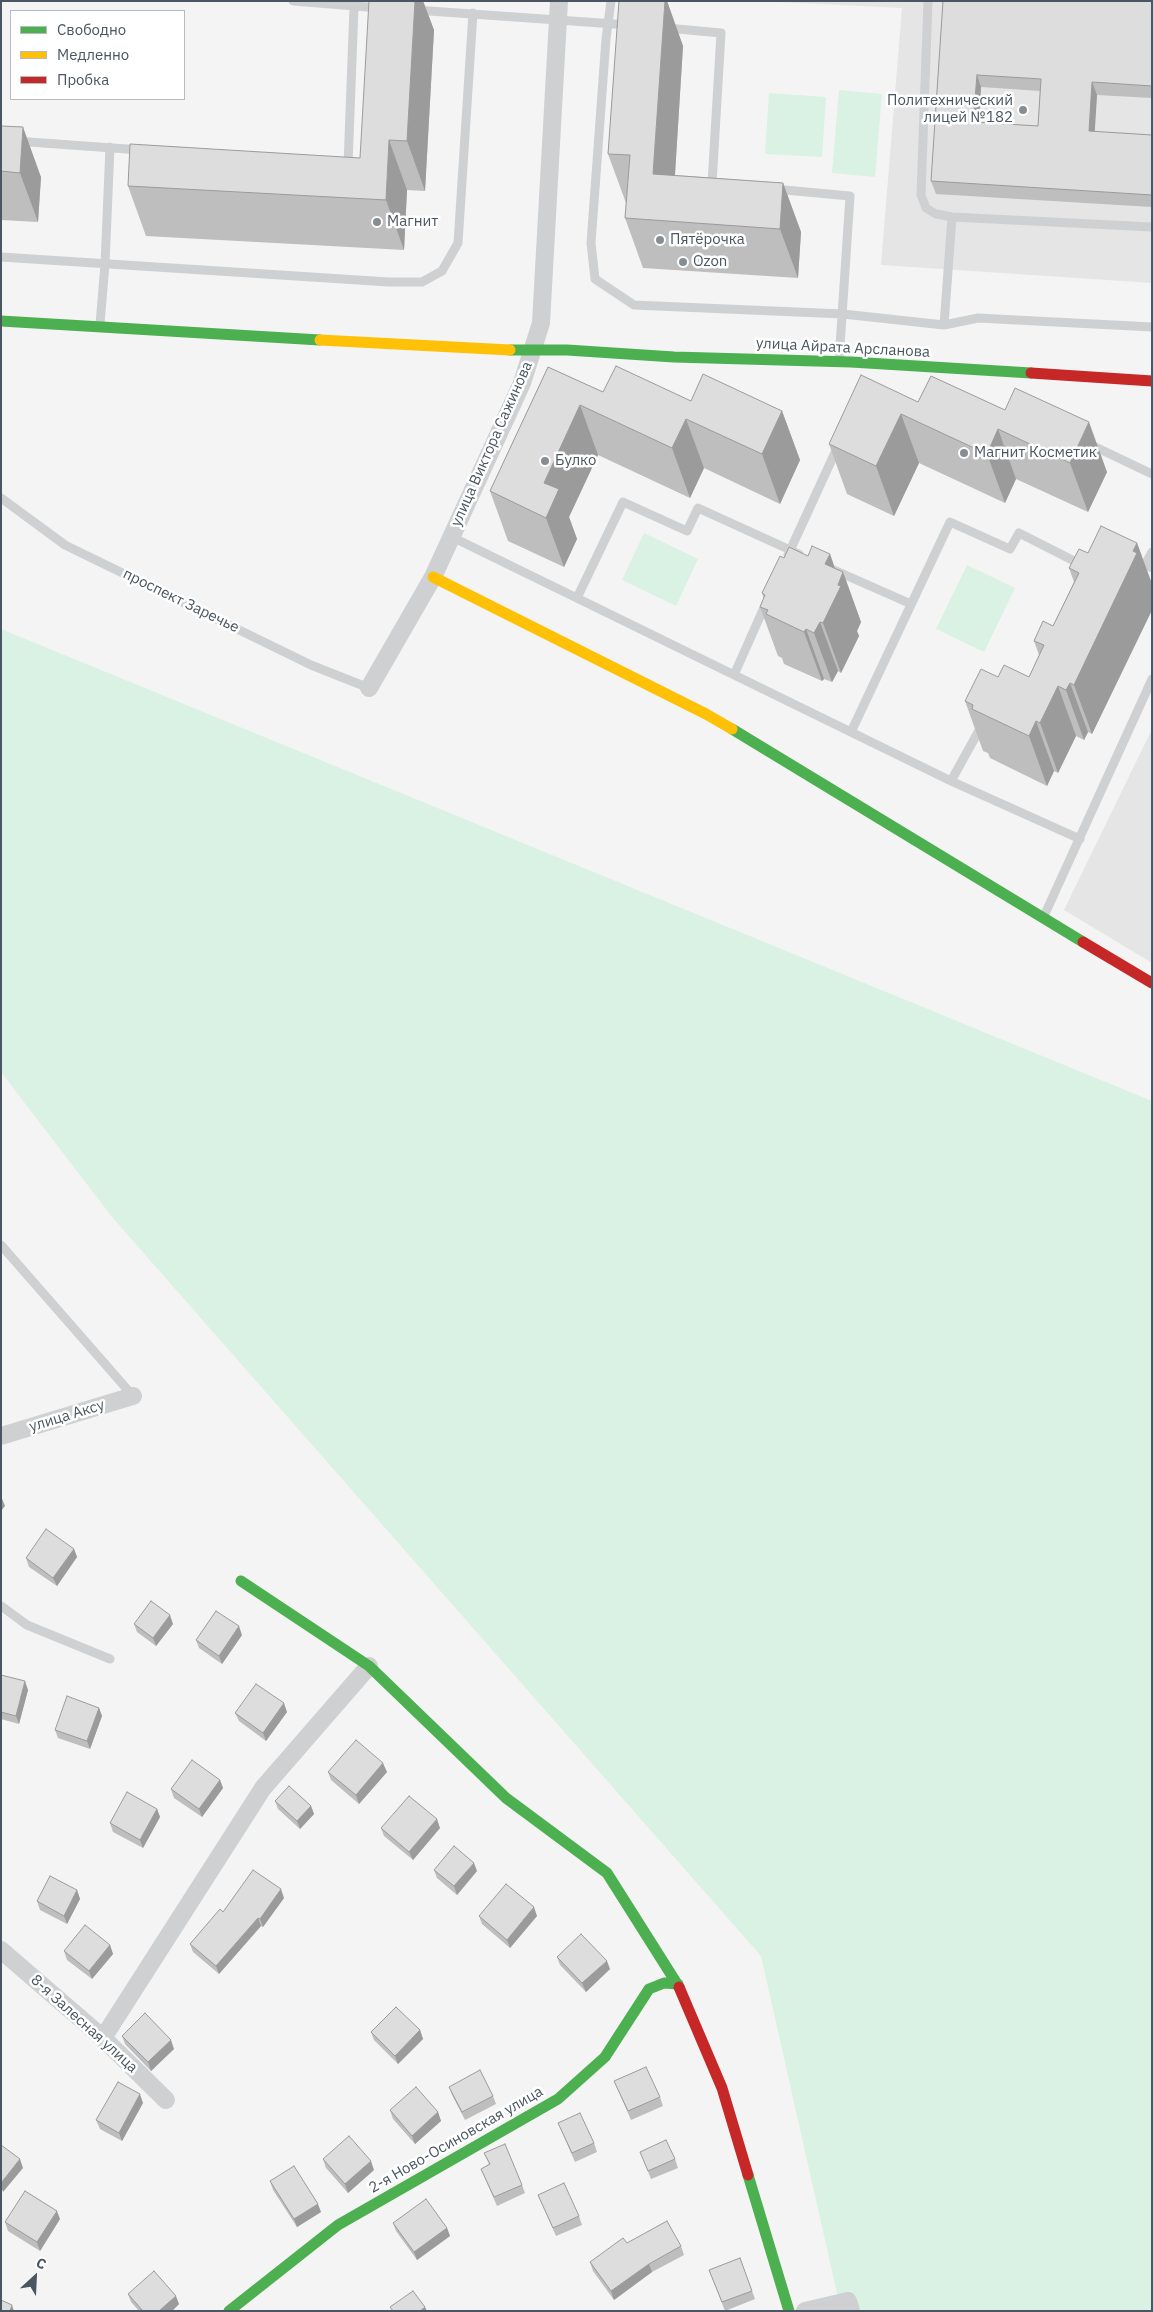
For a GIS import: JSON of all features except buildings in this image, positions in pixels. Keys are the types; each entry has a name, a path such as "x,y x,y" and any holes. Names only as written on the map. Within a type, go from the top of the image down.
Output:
{"street":[{"name":"улица Виктора Сажинова","path":"369,688 433,577 450,536 522,383 541,323 559,1"},
{"name":"улица Айрата Арсланова","path":"1,321 496,350 839,362 873,368 1152,381"},
{"path":"433,577 706,714 1152,983"},
{"name":"улица Аксу","path":"1,1436 133,1396"},
{"path":"241,1581 369,1666 506,1798 607,1873 678,1984 722,2088 789,2311"},
{"path":"103,2038 263,1788 369,1666"},
{"name":"8-я Залесная улица","path":"1,1950 103,2038 166,2100"},
{"name":"2-я Ново-Осиновская улица","path":"229,2311 338,2225 558,2099 605,2056 649,1989 664,1983 678,1984"},
{"path":"805,2311 848,2301 851,2311"}],"lane":[{"path":"293,1 354,7 372,4 390,8"},
{"path":"611,1 591,243 595,279 634,305 843,314 944,325 978,318 1152,327"},
{"path":"928,1 921,195 926,208 936,214 952,217 1152,227"},
{"path":"329,164 348,165 354,7"},
{"path":"409,9 637,26"},
{"path":"1,257 389,282 422,282 442,271 458,243 473,13"},
{"path":"662,25 721,33 712,184 722,185"},
{"path":"1,140 149,151"},
{"path":"100,327 110,147"},
{"path":"762,188 850,196 839,362"},
{"path":"944,325 952,217"},
{"path":"782,568 844,435"},
{"path":"1083,442 1152,474"},
{"name":"проспект Заречье","path":"1,498 64,545 311,665 369,688"},
{"path":"577,598 623,502 687,531 698,508 807,558"},
{"path":"851,732 950,522 1010,549 1019,534 1089,563 1083,576"},
{"path":"450,536 951,781 1080,839"},
{"path":"1122,554 1149,567 1152,552"},
{"path":"825,566 911,604"},
{"path":"734,675 770,595"},
{"path":"1044,918 1152,679"},
{"path":"951,781 988,714"},
{"path":"1,1245 133,1396"},
{"path":"1,1606 27,1625 110,1659"}],"shaded area":[{"name":"Политехнический лицей №182","path":"757,1 1152,1 1152,283 881,265 902,8"},
{"path":"1152,729 1152,963 1064,910"}],"green space":[{"path":"839,90 882,94 875,177 832,173"},
{"path":"769,93 826,97 822,157 765,154"},
{"path":"644,533 698,559 676,606 622,580"},
{"path":"967,565 1015,588 984,652 936,629"},
{"path":"1,629 1152,1101 1152,2311 841,2311 761,1956 112,1217 1,1072"}],"traffic: fast":[{"path":"1,321 320,340"},
{"path":"510,350 567,350 674,357 851,362 1031,373"},
{"path":"732,729 1083,942"},
{"path":"241,1581 369,1666 506,1798 607,1873 679,1987"},
{"path":"229,2311 338,2225 558,2099 605,2057 649,1989 664,1983 678,1984"},
{"path":"748,2175 789,2311"}],"traffic: slow":[{"path":"320,340 510,350"},
{"path":"433,577 706,714 732,729"}],"traffic: jam":[{"path":"1031,373 1152,381"},
{"path":"1083,942 1152,983"},
{"path":"679,1987 722,2088 748,2175"}],"place":[{"name":"Политехнический лицей №182","path":"1023,110"},
{"name":"Магнит","path":"377,222"},
{"name":"Пятёрочка","path":"660,240"},
{"name":"Ozon","path":"683,262"},
{"name":"Магнит Косметик","path":"964,453"},
{"name":"Булко","path":"545,461"}]}
